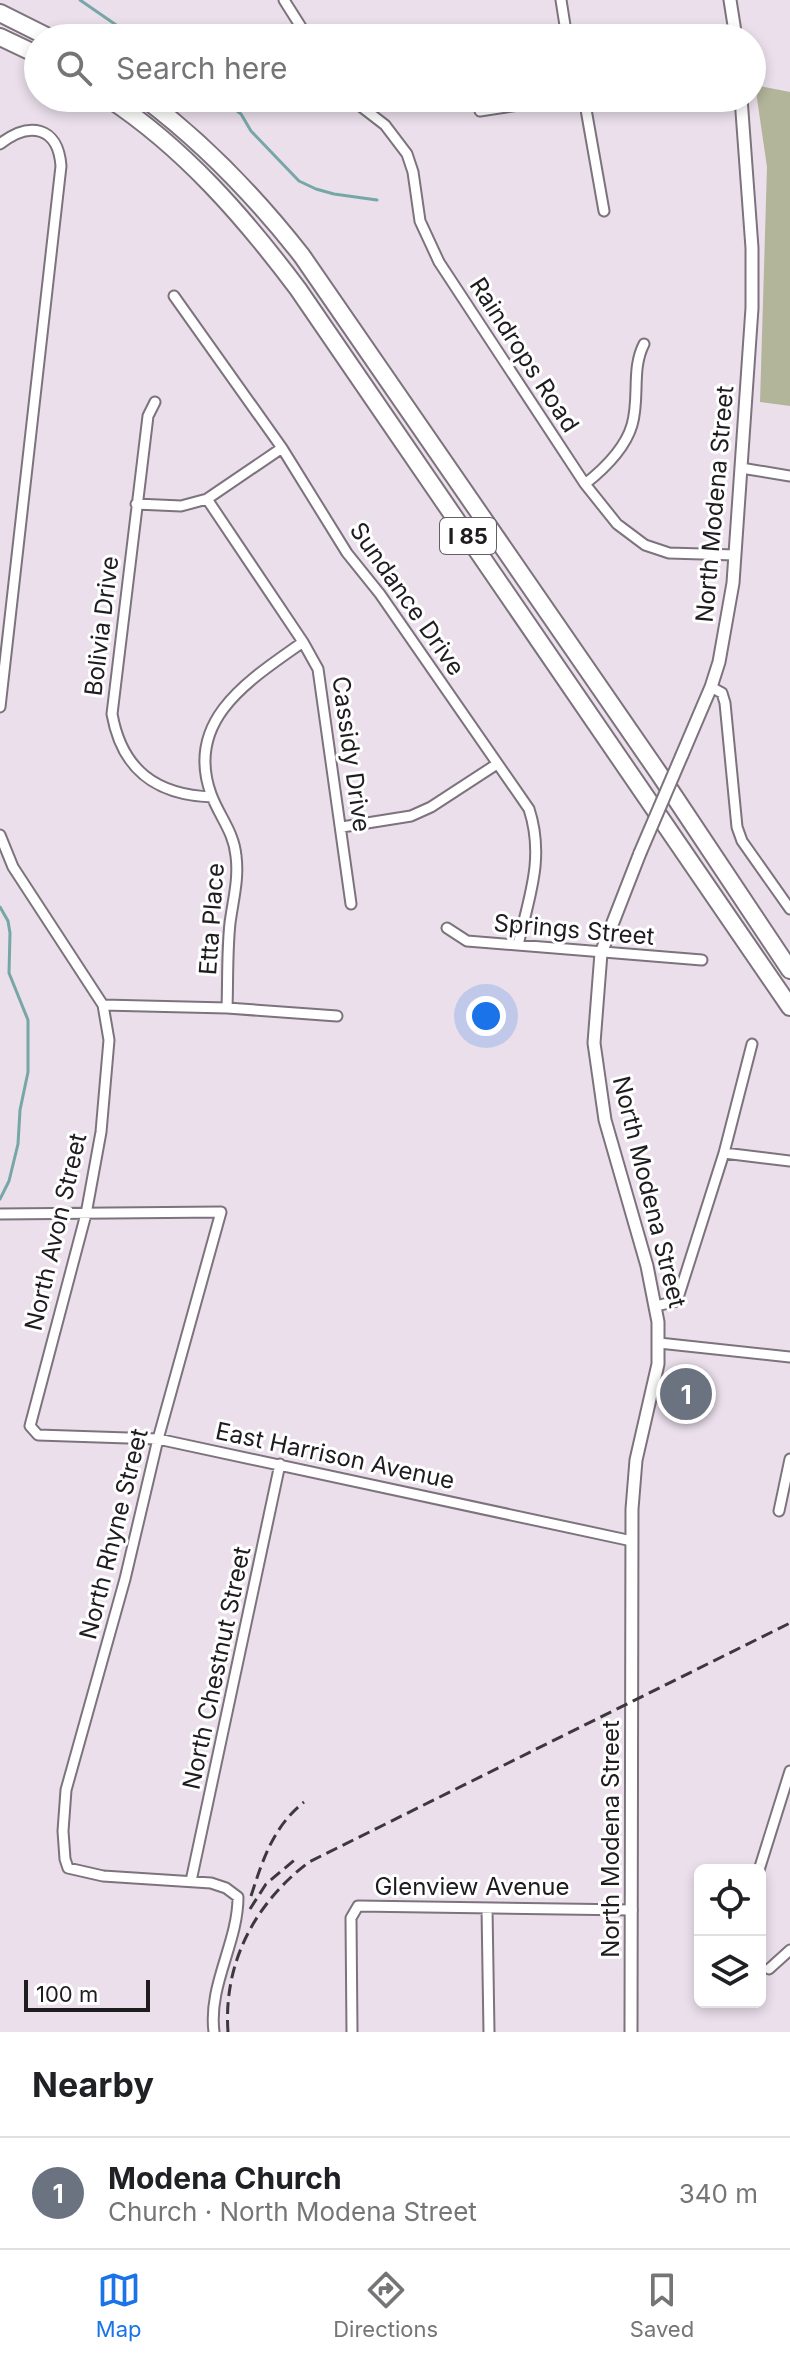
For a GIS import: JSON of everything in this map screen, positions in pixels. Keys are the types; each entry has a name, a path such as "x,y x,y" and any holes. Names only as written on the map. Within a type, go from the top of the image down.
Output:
{"highway":[{"path":"0,13 24,25"},
{"path":"0,37 24,48"},
{"name":"I 85","path":"127,112 212,185 262,241 289,277 790,1007"},
{"name":"I 85","path":"161,112 216,157 274,220 302,256 658,772 790,970"}],"street":[{"path":"284,0 299,24"},
{"path":"561,0 565,24"},
{"path":"730,0 734,24"},
{"name":"Raindrops Road","path":"368,112 385,125 407,154 413,172 420,221 439,262 585,484 617,524 645,545 679,554 735,555"},
{"path":"586,112 604,211"},
{"name":"North Modena Street","path":"631,2032 632,1541 636,1460 654,1386 659,1343 656,1306 647,1266 605,1120 594,1043 601,953 711,687 724,640 735,555 752,308 752,248 742,112"},
{"path":"0,144 16,132 40,131 50,136 60,154 61,166 0,707"},
{"name":"Sundance Drive","path":"174,296 282,448 347,553 380,594 529,809 536,830 538,852 518,945"},
{"path":"585,484 619,451 632,425 638,356 644,344"},
{"name":"Bolivia Drive","path":"155,402 148,416 112,714 116,736 131,763 158,786 178,795 212,797"},
{"path":"136,504 181,506 207,499 282,448"},
{"path":"741,468 790,476"},
{"name":"Cassidy Drive","path":"207,499 318,669 351,904"},
{"name":"Etta Place","path":"227,1008 230,923 237,878 236,853 230,830 212,797 205,767 207,741 228,701 303,642"},
{"path":"711,687 722,693 726,712 737,827 742,841 790,909"},
{"path":"342,827 411,816 431,807 497,764"},
{"name":"North Avon Street","path":"0,835 13,867 103,1005 109,1040 107,1080 86,1214 30,1426"},
{"name":"Springs Street","path":"447,928 467,941 702,960"},
{"path":"103,1005 227,1008 337,1016"},
{"path":"656,1306 677,1301 724,1153 752,1044"},
{"path":"724,1153 790,1161"},
{"name":"North Rhyne Street","path":"86,1214 221,1212 66,1790 63,1831 68,1868 103,1876 191,1881"},
{"path":"0,1214 86,1214"},
{"path":"659,1343 790,1357"},
{"name":"East Harrison Avenue","path":"30,1426 38,1435 158,1439 632,1541"},
{"path":"779,1511 790,1459"},
{"name":"North Chestnut Street","path":"191,1881 280,1464"},
{"path":"761,1864 790,1771"},
{"path":"191,1881 226,1888 238,1897 238,1912 214,1997 214,2032"},
{"name":"Glenview Avenue","path":"352,2032 351,1918 358,1906 632,1910"},
{"path":"487,1908 489,2032"},
{"path":"769,1969 790,1950"}],"green space":[{"path":"766,87 790,92 790,406 760,402 767,167 759,112 766,112"}],"waterway":[{"path":"80,0 115,24"},
{"path":"238,112 251,131 299,181 334,194 377,200"},
{"path":"0,907 8,921 10,933 9,973 28,1020 28,1072 20,1110 18,1144 9,1181 0,1199"}],"railway":[{"path":"228,2032 231,1982 246,1936 273,1896 309,1862 790,1623"},
{"path":"251,1896 277,1833 304,1802"},
{"path":"250,1909 266,1884 298,1857"}],"place":[{"name":"Modena Church","path":"686,1394"}]}
